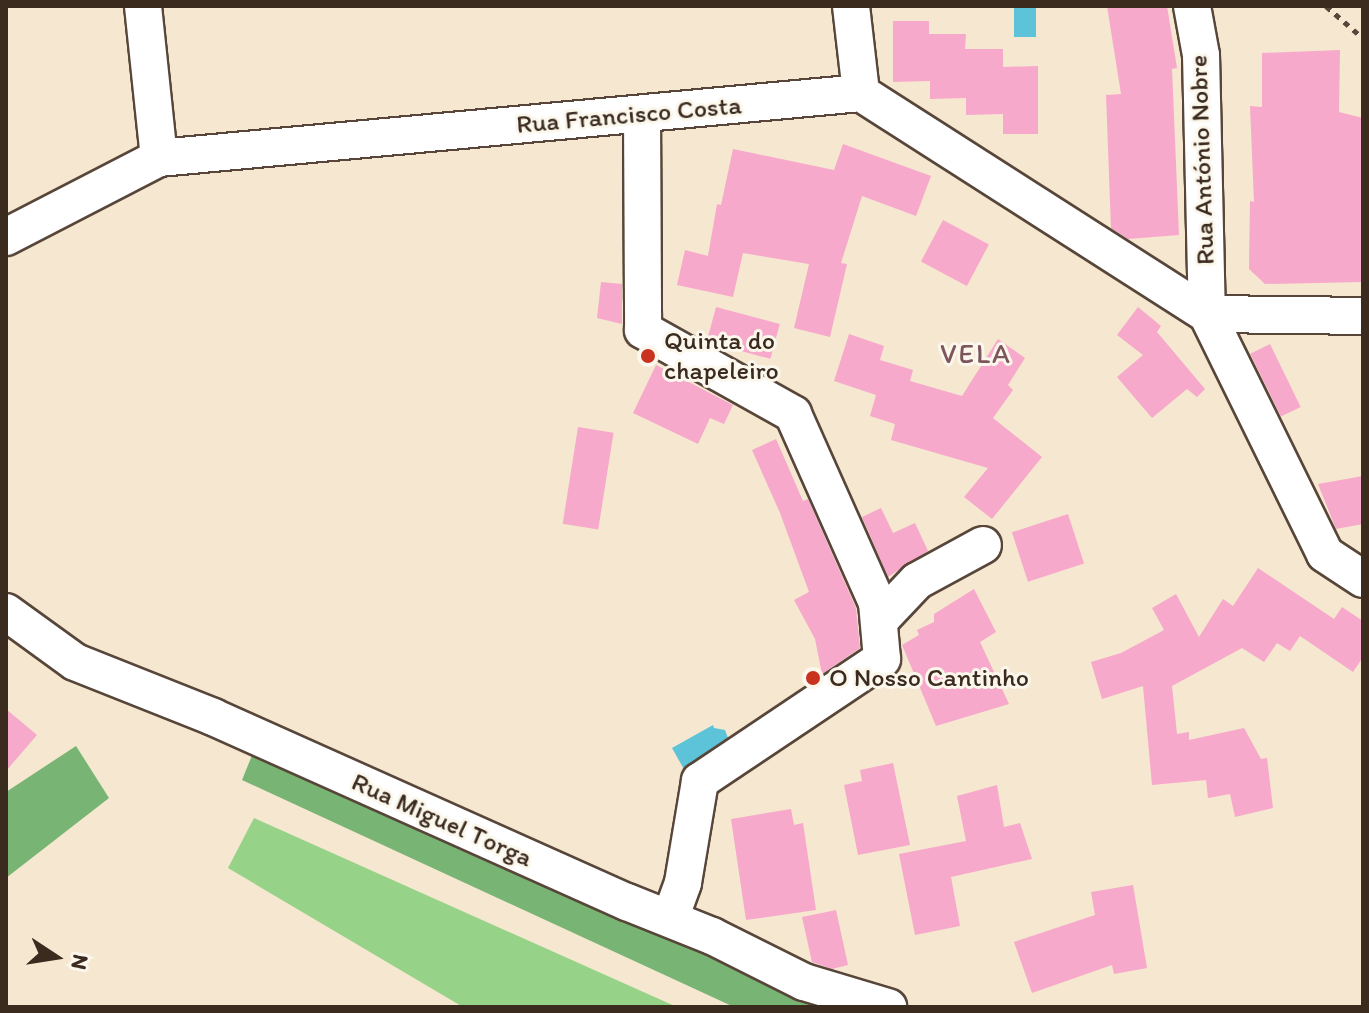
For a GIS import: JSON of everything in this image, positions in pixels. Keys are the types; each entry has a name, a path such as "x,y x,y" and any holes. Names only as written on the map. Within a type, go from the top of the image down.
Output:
{"street":[{"path":"143,6 159,158"},
{"path":"851,6 861,93 1207,314 1325,554 1363,579"},
{"name":"Rua António Nobre","path":"1192,6 1201,55 1207,314"},
{"name":"Rua Francisco Costa","path":"6,237 159,158 861,93"},
{"path":"642,114 643,330 793,414 877,603 882,659 700,781 683,883 670,918"},
{"path":"1207,314 1363,316"},
{"path":"879,621 917,581 983,545"},
{"name":"Rua Miguel Torga","path":"6,612 75,662 213,717 670,918 804,982 888,1007"}],"path":[{"path":"1326,6 1363,38"}],"green space":[{"path":"76,746 109,798 6,878 6,792"},
{"path":"255,748 834,1007 734,1007 242,780"},
{"path":"254,818 677,1007 463,1007 228,868"}],"water":[{"path":"1014,6 1036,6 1036,37 1014,37"},
{"path":"713,725 725,730 728,738 722,744 724,747 685,771 672,748"}],"building":[{"path":"1107,6 1167,6 1177,68 1172,69 1179,235 1128,239 1111,228 1106,95 1121,94"},
{"path":"893,21 929,21 929,34 966,34 965,49 1003,49 1003,67 1038,66 1038,134 1003,134 1003,114 966,115 966,98 930,99 930,81 893,82"},
{"path":"1340,50 1339,112 1363,118 1363,282 1265,284 1249,269 1250,201 1254,202 1250,106 1262,107 1262,53"},
{"path":"843,144 931,176 916,216 862,196 841,263 847,264 830,337 794,328 809,264 743,253 733,297 677,285 685,250 708,256 717,204 721,205 733,149 834,170"},
{"path":"943,220 989,244 967,286 921,261"},
{"path":"601,282 622,284 622,324 597,318"},
{"path":"716,307 780,324 770,359 707,342"},
{"path":"1138,307 1161,326 1157,332 1205,389 1197,397 1187,389 1152,418 1117,377 1143,355 1117,335"},
{"path":"849,334 884,346 880,360 913,370 910,381 962,396 998,339 1025,358 1008,385 1013,390 993,418 1042,457 992,519 964,497 988,468 891,440 895,424 870,416 876,395 834,381"},
{"path":"1270,344 1301,407 1281,417 1250,354"},
{"path":"656,365 733,405 724,424 710,418 698,444 633,413"},
{"path":"578,427 614,433 598,529 563,524"},
{"path":"776,439 803,501 808,499 856,608 860,648 822,674 815,639 794,600 809,592 780,513 752,450"},
{"path":"1363,476 1363,524 1336,529 1318,484"},
{"path":"881,508 893,533 915,523 928,551 888,577 862,517"},
{"path":"1068,514 1084,563 1028,582 1012,532"},
{"path":"1258,568 1334,619 1342,607 1363,621 1363,657 1353,672 1300,636 1290,651 1277,643 1264,662 1242,648 1172,686 1177,734 1189,732 1189,740 1244,728 1261,759 1267,758 1273,808 1235,817 1230,794 1208,798 1206,780 1152,785 1143,686 1102,699 1091,662 1121,653 1164,630 1152,608 1176,594 1199,637 1223,599 1233,606"},
{"path":"974,589 996,632 980,642 1009,704 936,726 902,645 919,635 917,630 934,622 934,614"},
{"path":"6,709 37,735 6,771"},
{"path":"893,763 910,845 858,855 844,785 862,781 860,770"},
{"path":"997,785 1004,827 1020,823 1032,859 951,877 960,926 915,935 899,854 966,841 957,796"},
{"path":"791,809 794,825 803,823 816,910 746,920 731,819"},
{"path":"1133,885 1147,968 1114,974 1112,965 1032,993 1014,942 1095,915 1091,892"},
{"path":"836,910 848,965 832,969 812,962 802,917"}],"place":[{"name":"Quinta do chapeleiro","path":"648,356"},
{"name":"O Nosso Cantinho","path":"813,678"}],"district":[{"name":"VELA","path":"976,353"}]}
